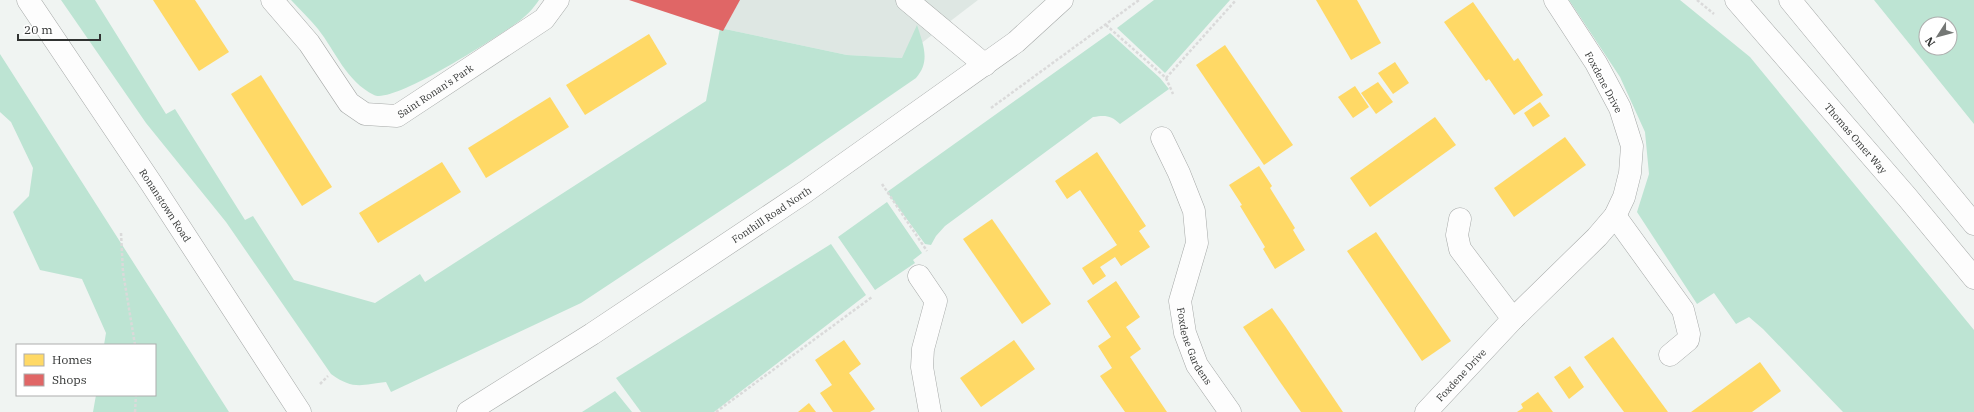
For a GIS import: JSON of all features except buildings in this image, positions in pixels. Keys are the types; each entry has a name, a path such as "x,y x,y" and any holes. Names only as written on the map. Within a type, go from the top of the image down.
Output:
{"street":[{"name":"Ronanstown Road","path":"28,0 151,183 300,412"},
{"name":"Saint Ronan's Park","path":"272,0 309,43 349,103 365,114 397,116 544,19 558,0"},
{"path":"907,0 985,66"},
{"name":"Fonthill Road North","path":"468,412 592,334 734,240 985,66 1016,42 1062,0"},
{"name":"Foxdene Drive","path":"1426,412 1513,320 1597,237 1615,216 1624,197 1630,173 1632,146 1620,108 1596,63 1555,0"},
{"name":"Thomas Omer Way","path":"1736,0 1907,197 1974,278"},
{"path":"1790,0 1974,224"},
{"name":"Foxdene Gardens","path":"1162,138 1179,173 1194,211 1197,243 1180,301 1185,333 1197,365 1230,412"},
{"path":"1615,216 1683,310 1689,334 1688,340 1670,354"},
{"path":"1460,219 1457,235 1460,249 1513,320"},
{"path":"919,276 936,302 923,349 922,366 930,412"}],"path":[{"path":"991,108 1139,0"},
{"path":"1166,78 1236,0"},
{"path":"1106,25 1166,78 1173,94"},
{"path":"882,184 930,256"},
{"path":"121,233 123,272 135,344"},
{"path":"716,412 872,297"},
{"path":"320,384 328,376"},
{"path":"135,412 136,396"}],"shaded area":[{"path":"643,0 978,0 902,58 847,55 720,28"}],"green space":[{"path":"61,0 95,0 166,114 175,109 245,220 253,216 294,280 375,303 420,274 425,282 706,101 720,28 847,55 902,58 917,25 923,46 924,59 921,72 916,78 788,166 581,303 391,392 386,382 357,385 345,382 331,374 226,222 146,123"},
{"path":"291,0 539,0 521,20 446,68 402,90 385,95 374,95 364,89 349,74 318,29"},
{"path":"1154,0 1230,0 1165,73 1117,28"},
{"path":"1569,0 1680,0 1750,57 1974,330 1974,412 1843,412 1763,329 1749,317 1736,324 1714,293 1697,304 1637,212 1649,174 1645,132 1620,77"},
{"path":"1874,0 1974,0 1974,124 1919,56 1958,56 1958,16 1918,16 1918,55"},
{"path":"1110,33 1160,78 1169,89 1120,124 1108,116 1093,117 945,226 936,236 931,245 925,244 887,192"},
{"path":"0,54 229,412 93,412 96,396 156,396 156,344 104,344 106,333 82,279 40,270 13,212 29,196 33,168 11,122 0,112"},
{"path":"887,202 922,253 913,260 915,263 875,290 838,237"},
{"path":"831,244 866,295 714,412 641,412 616,378"},
{"path":"615,391 632,412 582,412"}]}
